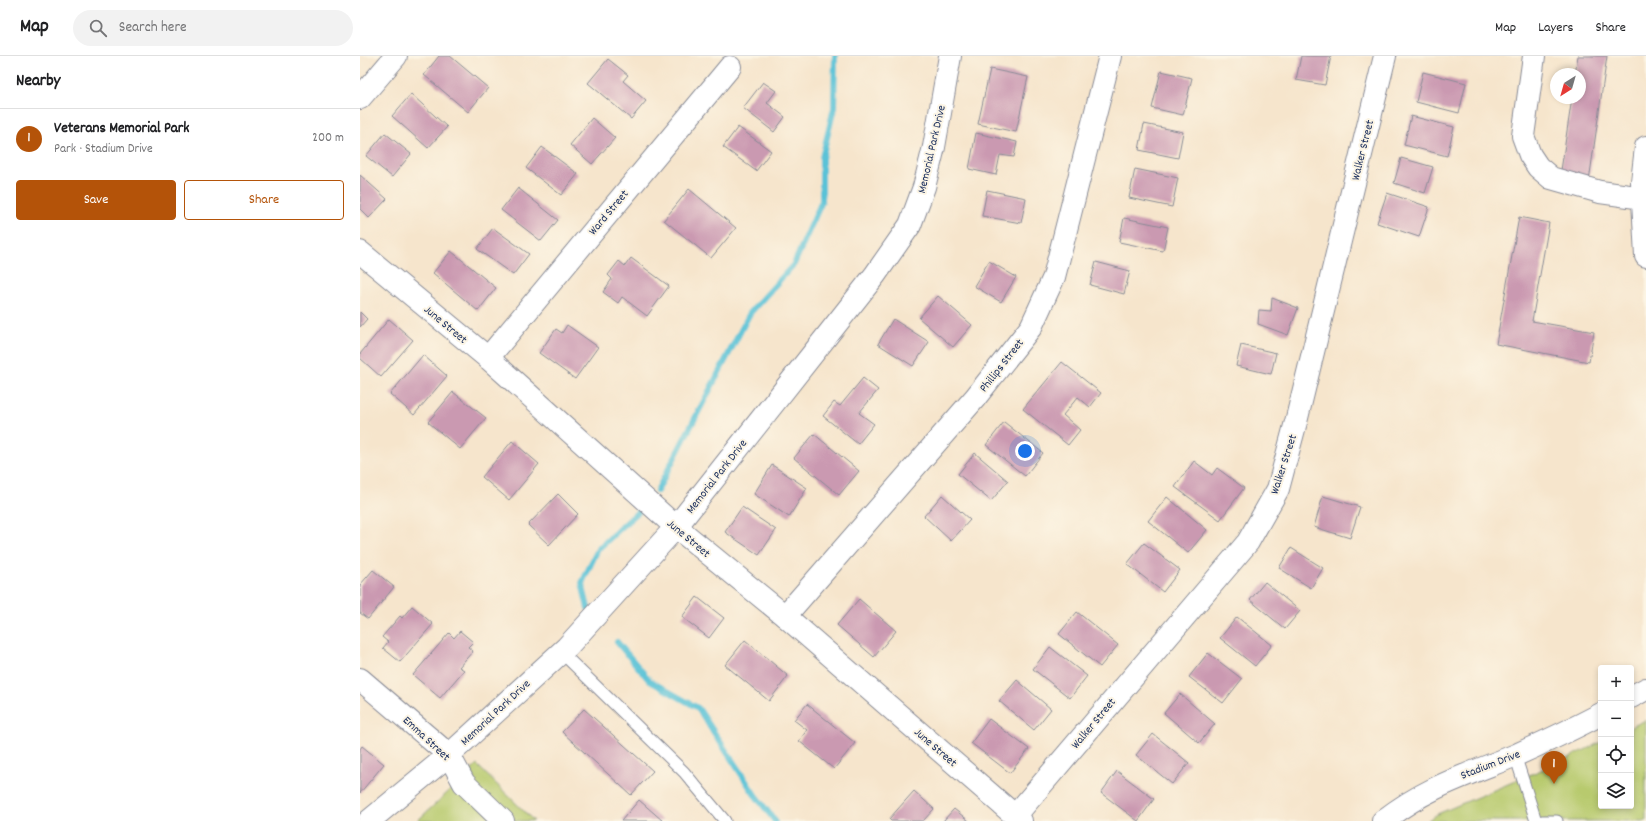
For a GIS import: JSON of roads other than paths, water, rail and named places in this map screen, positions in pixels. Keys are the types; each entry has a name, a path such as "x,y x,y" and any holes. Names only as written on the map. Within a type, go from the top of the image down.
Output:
{"street":[{"path":"360,98 396,56"},
{"name":"Memorial Park Drive","path":"368,821 449,755 561,652 676,527 875,275 910,225 924,188 934,147 950,56"},
{"name":"Phillips Street","path":"785,616 975,398 1031,327 1054,278 1110,56"},
{"name":"Walker Street","path":"1018,818 1248,542 1278,489 1297,418 1385,56"},
{"path":"1534,56 1523,136 1530,155 1538,167 1551,178 1600,192 1643,198"},
{"name":"Ward Street","path":"488,358 730,67"},
{"path":"1646,147 1643,198 1646,256"},
{"name":"June Street","path":"360,252 488,358 676,527 785,616 1018,818"},
{"name":"Emma Street","path":"360,679 449,755 464,784 503,821"},
{"path":"1634,695 1646,689"},
{"name":"Stadium Drive","path":"1383,821 1404,804 1451,780 1568,732 1598,716"}],"lane":[{"path":"561,652 684,772 725,821"},
{"path":"1515,755 1536,821"},
{"path":"1542,821 1557,821"}],"waterway":[{"path":"657,491 750,313 794,264 822,201 822,158 834,108 835,56"},
{"path":"588,608 582,583 598,549 639,511"},
{"path":"617,642 650,681 698,708 755,795 775,821"}],"place":[{"name":"Veterans Memorial Park","path":"1554,784"}]}
